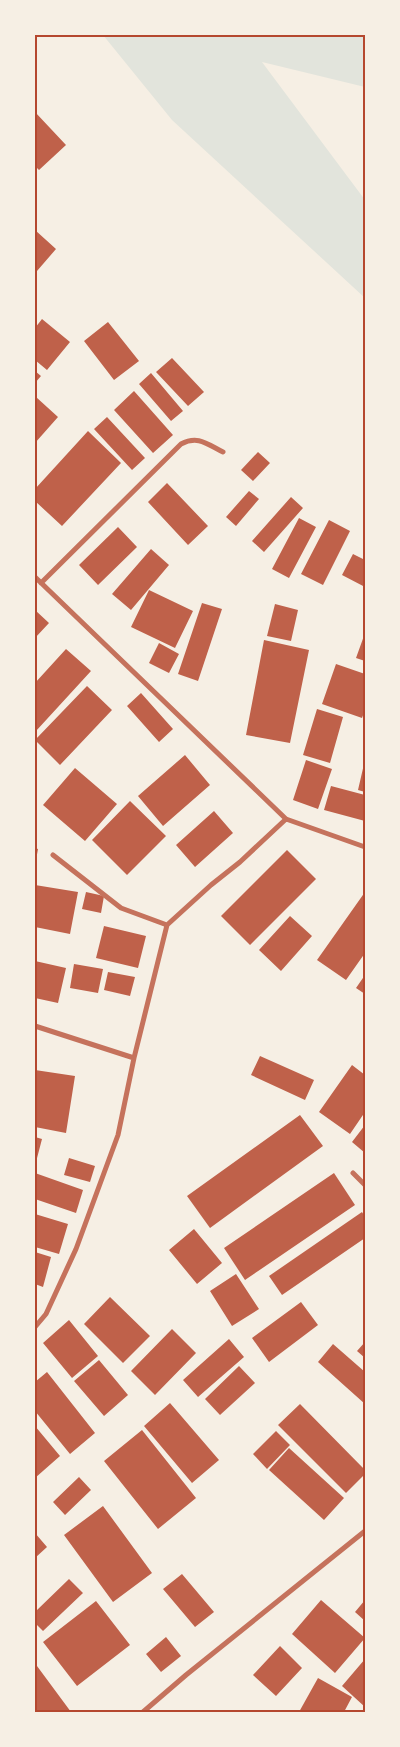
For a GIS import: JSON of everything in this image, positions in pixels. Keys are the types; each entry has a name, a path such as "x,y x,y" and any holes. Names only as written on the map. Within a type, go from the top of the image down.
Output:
{"street":[{"path":"42,583 181,444 190,439 198,440 223,452"},
{"path":"35,577 286,819 365,847"},
{"path":"35,1327 46,1314 76,1249 118,1135 134,1058 167,926 211,884 240,862 286,819"},
{"path":"53,855 121,908 167,926"},
{"path":"35,1026 134,1058"},
{"path":"353,1173 365,1184"},
{"path":"143,1712 186,1675 365,1531"}],"shaded area":[{"path":"103,35 365,35 365,87 262,62 365,200 365,298 172,120"}],"building":[{"path":"35,112 66,145 39,170 35,166"},
{"path":"35,230 56,249 37,271 35,270"},
{"path":"42,319 70,342 47,370 35,360 35,328"},
{"path":"108,322 139,361 114,380 84,341"},
{"path":"172,358 204,392 188,406 156,372"},
{"path":"35,371 41,376 35,383"},
{"path":"151,373 183,411 171,421 139,384"},
{"path":"134,391 173,435 153,453 114,410"},
{"path":"35,398 58,417 35,443"},
{"path":"107,417 145,458 132,470 94,429"},
{"path":"88,431 121,463 62,526 35,501 35,489"},
{"path":"258,452 270,463 253,481 241,470"},
{"path":"167,483 208,526 188,545 148,502"},
{"path":"249,491 259,499 236,526 226,517"},
{"path":"291,497 303,508 264,552 252,541"},
{"path":"299,518 316,527 289,578 272,569"},
{"path":"329,520 350,531 323,585 301,574"},
{"path":"118,527 137,547 98,585 79,565"},
{"path":"151,549 169,565 131,610 112,594"},
{"path":"353,554 365,560 365,587 342,575"},
{"path":"149,590 193,611 175,648 131,627"},
{"path":"202,603 222,609 198,681 178,674"},
{"path":"275,604 298,610 291,641 267,636"},
{"path":"35,610 49,623 35,638"},
{"path":"365,633 365,661 356,658"},
{"path":"264,640 309,650 290,743 246,735"},
{"path":"159,643 179,654 169,673 149,663"},
{"path":"66,649 91,671 36,731 35,683"},
{"path":"336,664 365,674 365,710 362,718 322,704"},
{"path":"87,686 112,710 60,765 35,740"},
{"path":"141,693 173,729 159,742 127,706"},
{"path":"317,709 343,717 330,763 303,755"},
{"path":"185,755 210,785 163,826 138,796"},
{"path":"306,760 332,769 318,809 293,800"},
{"path":"365,764 365,792 358,790"},
{"path":"75,768 117,804 85,841 43,805"},
{"path":"331,786 365,795 365,821 324,810"},
{"path":"130,801 166,836 127,875 92,840"},
{"path":"214,811 233,833 195,867 176,845"},
{"path":"35,848 38,849 36,860 35,860"},
{"path":"287,850 316,879 250,945 221,916"},
{"path":"35,885 78,892 70,934 35,927"},
{"path":"86,892 104,896 101,913 82,909"},
{"path":"365,892 365,953 346,980 317,960"},
{"path":"290,916 312,936 281,971 259,950"},
{"path":"104,926 146,936 138,968 96,958"},
{"path":"35,961 66,968 58,1003 35,998"},
{"path":"74,964 103,969 98,993 70,988"},
{"path":"108,972 135,977 130,996 104,990"},
{"path":"365,975 365,994 356,988"},
{"path":"260,1056 314,1080 305,1100 251,1075"},
{"path":"352,1065 365,1075 365,1112 350,1134 319,1112"},
{"path":"35,1070 75,1076 66,1133 35,1127"},
{"path":"300,1115 323,1146 210,1228 187,1196"},
{"path":"365,1125 365,1153 352,1142"},
{"path":"35,1137 42,1139 36,1162 35,1162"},
{"path":"69,1158 95,1166 90,1182 64,1175"},
{"path":"35,1173 83,1190 76,1213 35,1199"},
{"path":"334,1173 355,1205 245,1280 224,1248"},
{"path":"362,1212 365,1217 365,1238 282,1295 269,1276"},
{"path":"35,1214 68,1224 59,1254 35,1247"},
{"path":"194,1229 222,1263 197,1284 169,1250"},
{"path":"35,1252 51,1257 43,1287 35,1284"},
{"path":"236,1274 259,1309 232,1326 210,1291"},
{"path":"110,1297 150,1336 123,1363 84,1324"},
{"path":"301,1302 318,1325 269,1362 252,1338"},
{"path":"69,1320 98,1356 72,1378 43,1343"},
{"path":"172,1329 196,1353 155,1395 131,1371"},
{"path":"229,1339 244,1357 198,1397 183,1380"},
{"path":"365,1342 365,1358 357,1351"},
{"path":"333,1344 365,1372 365,1404 318,1362"},
{"path":"99,1360 128,1395 104,1416 74,1381"},
{"path":"239,1366 255,1383 220,1415 205,1399"},
{"path":"47,1372 95,1433 70,1454 35,1411 35,1382"},
{"path":"170,1403 219,1460 192,1483 144,1426"},
{"path":"300,1404 365,1470 365,1474 346,1493 278,1425"},
{"path":"35,1426 60,1456 35,1478"},
{"path":"142,1430 196,1498 158,1529 104,1461"},
{"path":"276,1431 290,1445 267,1469 253,1454"},
{"path":"289,1448 344,1498 324,1520 269,1470"},
{"path":"79,1477 91,1490 65,1515 53,1502"},
{"path":"103,1506 152,1573 113,1602 64,1535"},
{"path":"35,1533 47,1547 35,1558"},
{"path":"182,1574 214,1612 195,1627 163,1589"},
{"path":"69,1579 83,1593 43,1631 35,1623 35,1612"},
{"path":"321,1600 365,1638 335,1673 292,1634"},
{"path":"365,1600 365,1621 355,1612"},
{"path":"96,1601 130,1645 77,1686 43,1642"},
{"path":"166,1637 181,1656 161,1672 146,1654"},
{"path":"280,1646 302,1668 276,1696 253,1675"},
{"path":"365,1659 365,1707 342,1686"},
{"path":"37,1666 71,1712 35,1712 35,1667"},
{"path":"318,1678 352,1697 344,1712 299,1712"}]}
